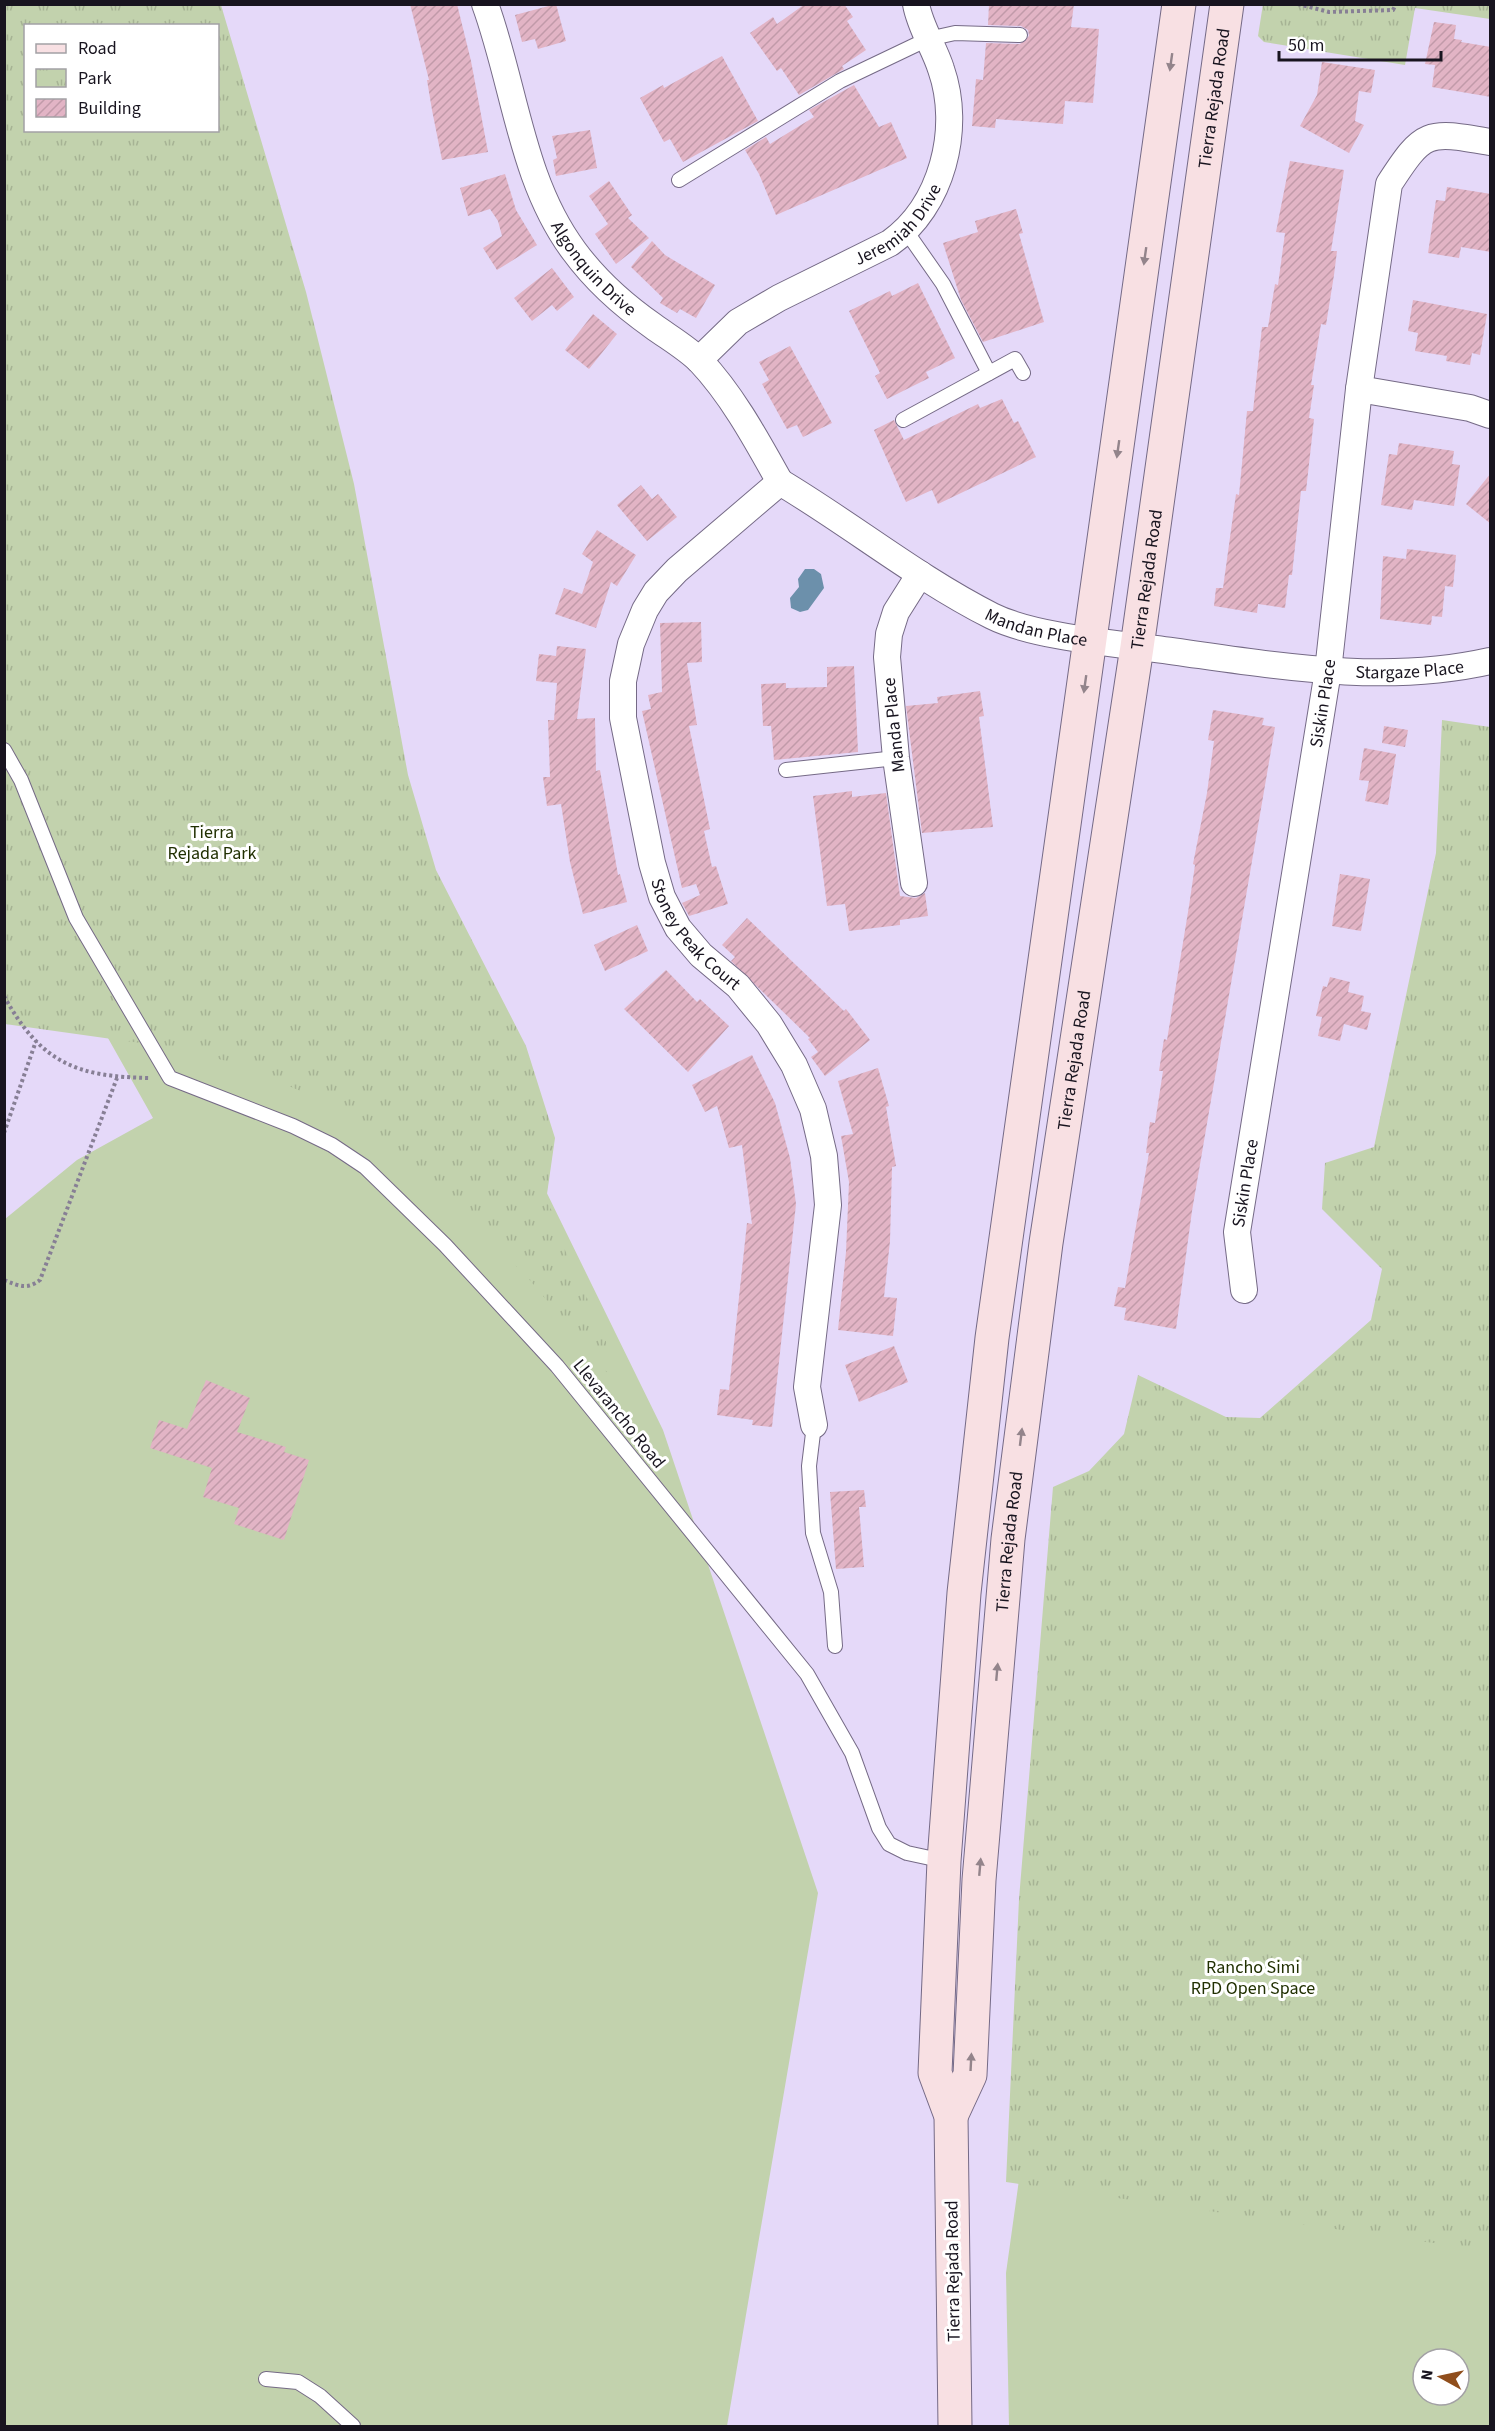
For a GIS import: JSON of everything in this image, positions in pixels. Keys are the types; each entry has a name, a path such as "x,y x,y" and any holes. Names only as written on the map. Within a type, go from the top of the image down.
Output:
{"main road":[{"name":"Tierra Rejada Road","path":"955,2427 951,2116 935,2073 945,1861 964,1593 992,1338 1092,640 1179,4"},
{"name":"Tierra Rejada Road","path":"951,2116 970,2075 979,1880 1011,1515 1046,1243 1137,647 1227,4"}],"street":[{"name":"Algonquin Drive","path":"485,4 501,49 531,166 546,202 572,250 599,282 639,316 699,360 759,444 780,483"},
{"name":"Jeremiah Drive","path":"699,360 738,322 779,298 890,243 906,231 931,193 941,172 948,139 946,93 942,70 916,4"},
{"name":"Siskin Place","path":"1244,1290 1236,1232 1328,671 1359,388 1389,184 1408,153 1421,142 1438,136 1455,136 1491,142"},
{"path":"1359,388 1470,408 1491,415"},
{"name":"Mandan Place","path":"780,483 817,504 920,574 993,616 1017,625 1137,647 1328,671"},
{"name":"Stoney Peak Court","path":"780,483 677,570 656,592 645,610 631,644 623,681 623,718 652,863 662,897 678,928 701,955 738,987 769,1023 794,1065 813,1109 824,1156 828,1205 807,1387 814,1425"},
{"name":"Manda Place","path":"914,883 896,758 887,657 889,634 896,612 920,574"},
{"name":"Stargaze Place","path":"1328,671 1392,674 1450,670 1491,661"}],"lane":[{"path":"679,180 840,81 928,39 955,33 1020,35"},
{"path":"906,231 943,284 989,374"},
{"path":"903,420 1016,359 1023,373"},
{"path":"4,750 21,780 75,918 170,1078"},
{"path":"786,770 896,758"},
{"name":"Llevarancho Road","path":"170,1078 294,1126 332,1145 365,1167 445,1245 557,1366 807,1674 852,1753 879,1828 889,1844 907,1853 945,1861"},
{"path":"814,1425 809,1466 813,1533 831,1592 835,1646"},
{"path":"266,2379 298,2382 320,2396 353,2427"}],"path":[{"path":"1298,4 1329,12 1393,10 1396,4"},
{"path":"4,996 22,1027 54,1058 117,1077 170,1078"},
{"path":"4,1133 36,1041"},
{"path":"4,1280 22,1287 31,1287 40,1280 117,1077"}],"green space":[{"path":"1263,4 1490,5 1490,19 1415,8 1405,65 1264,42 1258,36"},
{"path":"5,5 24,24 24,132 27,132 663,1430 818,1893 727,2426 5,2426 5,1219 77,1160 153,1118 10,864"},
{"name":"Tierra Rejada Park","path":"5,5 221,5 306,292 354,484 408,775 436,870 526,1046 555,1138 546,1201 562,1227 564,1248 605,1337 614,1381 528,1278 417,1166 377,1133 326,1102 240,1065 183,1049 5,1024"},
{"name":"Rancho Simi RPD Open Space","path":"1442,720 1490,727 1490,2251 1006,2182 1019,1899 1053,1487 1089,1471 1124,1434 1138,1375 1226,1417 1260,1418 1371,1320 1382,1269 1322,1209 1325,1163 1374,1147 1436,853"},
{"name":"Rancho Simi RPD Open Space","path":"1490,878 1490,2426 1009,2426 1006,2273 1023,2151 1275,1440 1403,1328"}],"water":[{"path":"805,569 814,569 821,574 824,588 808,610 800,612 791,608 790,598 799,587 798,579"}],"building":[{"path":"410,4 457,4 471,61 488,152 442,160 427,80 429,80"},
{"path":"556,4 566,41 538,49 535,39 522,42 515,15"},
{"path":"805,4 844,4 853,17 847,21 866,50 842,66 844,69 799,95 781,68 777,71 750,33 773,17 777,24"},
{"path":"989,4 1074,4 1071,27 1099,29 1093,103 1065,101 1063,124 996,119 995,128 972,126 976,79 983,80 986,43 1020,44 1029,36 1028,30 1021,26 988,25"},
{"path":"1434,22 1456,25 1454,39 1491,47 1491,97 1432,87 1435,65 1425,64"},
{"path":"722,56 758,121 683,162 670,139 664,142 640,98 663,85 664,88"},
{"path":"1322,62 1375,70 1371,93 1359,91 1355,121 1364,125 1349,153 1300,126 1317,95"},
{"path":"854,85 879,127 891,122 907,158 776,215 759,174 745,150 766,137 770,144 814,117 809,110"},
{"path":"590,130 597,168 556,176 553,160 557,158 552,136"},
{"path":"1290,161 1344,170 1331,251 1337,251 1334,275 1326,325 1321,324 1311,385 1314,385 1309,418 1314,419 1306,491 1301,491 1292,575 1289,575 1285,608 1258,604 1257,613 1214,606 1216,588 1223,588 1236,494 1239,495 1247,411 1253,411 1262,327 1268,327 1275,284 1278,285 1285,233 1276,232"},
{"path":"505,174 516,210 537,245 497,270 483,248 502,236 498,221 490,209 468,216 460,188"},
{"path":"609,181 632,215 628,218 649,238 616,264 595,234 608,224 589,196"},
{"path":"1447,187 1491,194 1491,252 1461,247 1459,258 1428,253 1436,200 1445,201"},
{"path":"1016,209 1023,233 1019,234 1044,322 983,342 961,300 943,243 978,232 975,221"},
{"path":"652,241 665,255 715,285 696,318 680,309 677,313 660,303 663,298 631,267"},
{"path":"552,268 574,297 557,311 552,305 532,321 514,298"},
{"path":"918,283 955,358 926,372 929,378 887,399 875,376 880,373 849,311 890,291 892,296"},
{"path":"1413,300 1487,314 1480,355 1472,353 1470,365 1446,361 1447,356 1415,351 1418,333 1408,331"},
{"path":"593,314 617,334 589,369 565,350"},
{"path":"790,346 832,423 803,437 797,425 787,429 762,384 769,380 759,362"},
{"path":"1002,399 1014,423 1018,421 1036,457 938,504 932,490 906,502 874,430 894,420 904,440 978,404 980,408"},
{"path":"1399,443 1454,451 1452,464 1460,465 1454,506 1414,500 1412,510 1381,505 1389,454 1397,455"},
{"path":"1491,473 1491,524 1466,504"},
{"path":"641,485 652,499 658,494 677,517 647,541 617,505"},
{"path":"597,530 636,555 617,586 611,582 596,628 555,614 564,588 582,594 593,562 582,554"},
{"path":"1407,549 1456,555 1453,587 1445,586 1442,617 1432,616 1431,625 1380,619 1383,556 1406,559"},
{"path":"701,622 702,662 687,663 697,725 689,726 710,829 704,831 712,867 716,866 728,904 689,916 682,903 700,895 696,884 682,888 642,711 651,709 648,695 662,692 660,623"},
{"path":"557,646 586,649 577,719 595,718 596,771 600,770 618,875 620,874 627,902 583,914 570,862 561,804 547,806 543,777 550,777 548,720 554,720 557,683 536,681 539,654 556,656"},
{"path":"854,666 858,752 774,760 771,726 763,726 761,684 786,683 786,688 827,687 827,667"},
{"path":"980,691 984,716 979,717 993,827 922,833 906,706 938,703 937,697"},
{"path":"1213,710 1264,718 1262,725 1275,727 1192,1211 1176,1329 1124,1320 1126,1308 1114,1306 1118,1287 1125,1288 1149,1153 1146,1153 1150,1122 1155,1123 1163,1071 1159,1071 1164,1039 1167,1040 1189,906 1195,865 1193,864 1207,793 1214,741 1208,740"},
{"path":"1384,726 1408,730 1405,747 1382,743"},
{"path":"1364,748 1396,754 1388,805 1365,801 1369,781 1359,780"},
{"path":"852,791 852,797 886,793 900,896 916,898 925,893 928,916 900,920 900,925 849,931 845,904 827,906 813,796"},
{"path":"1340,874 1370,879 1361,931 1332,926"},
{"path":"747,918 844,1011 846,1009 870,1040 825,1076 811,1057 818,1052 808,1039 810,1038 731,961 735,957 722,945"},
{"path":"637,925 648,951 605,971 594,945"},
{"path":"666,970 697,1002 700,999 729,1026 688,1072 624,1009"},
{"path":"1330,977 1350,982 1348,992 1364,996 1361,1011 1371,1013 1367,1030 1344,1024 1340,1041 1318,1036 1322,1017 1316,1016 1323,986 1327,987"},
{"path":"752,1055 775,1103 790,1158 796,1204 772,1427 752,1425 753,1420 717,1415 720,1389 729,1390 747,1223 752,1224 742,1145 729,1148 717,1106 705,1112 692,1085"},
{"path":"878,1068 889,1106 886,1107 896,1166 892,1167 890,1241 884,1297 897,1298 893,1336 838,1330 846,1252 849,1182 841,1136 853,1134 838,1081"},
{"path":"894,1346 908,1382 859,1402 845,1365"},
{"path":"206,1380 250,1398 237,1432 286,1447 284,1452 309,1460 284,1540 234,1524 239,1508 203,1497 212,1468 150,1448 159,1420 187,1429"},
{"path":"864,1490 866,1507 859,1507 864,1567 836,1569 830,1492"}]}
